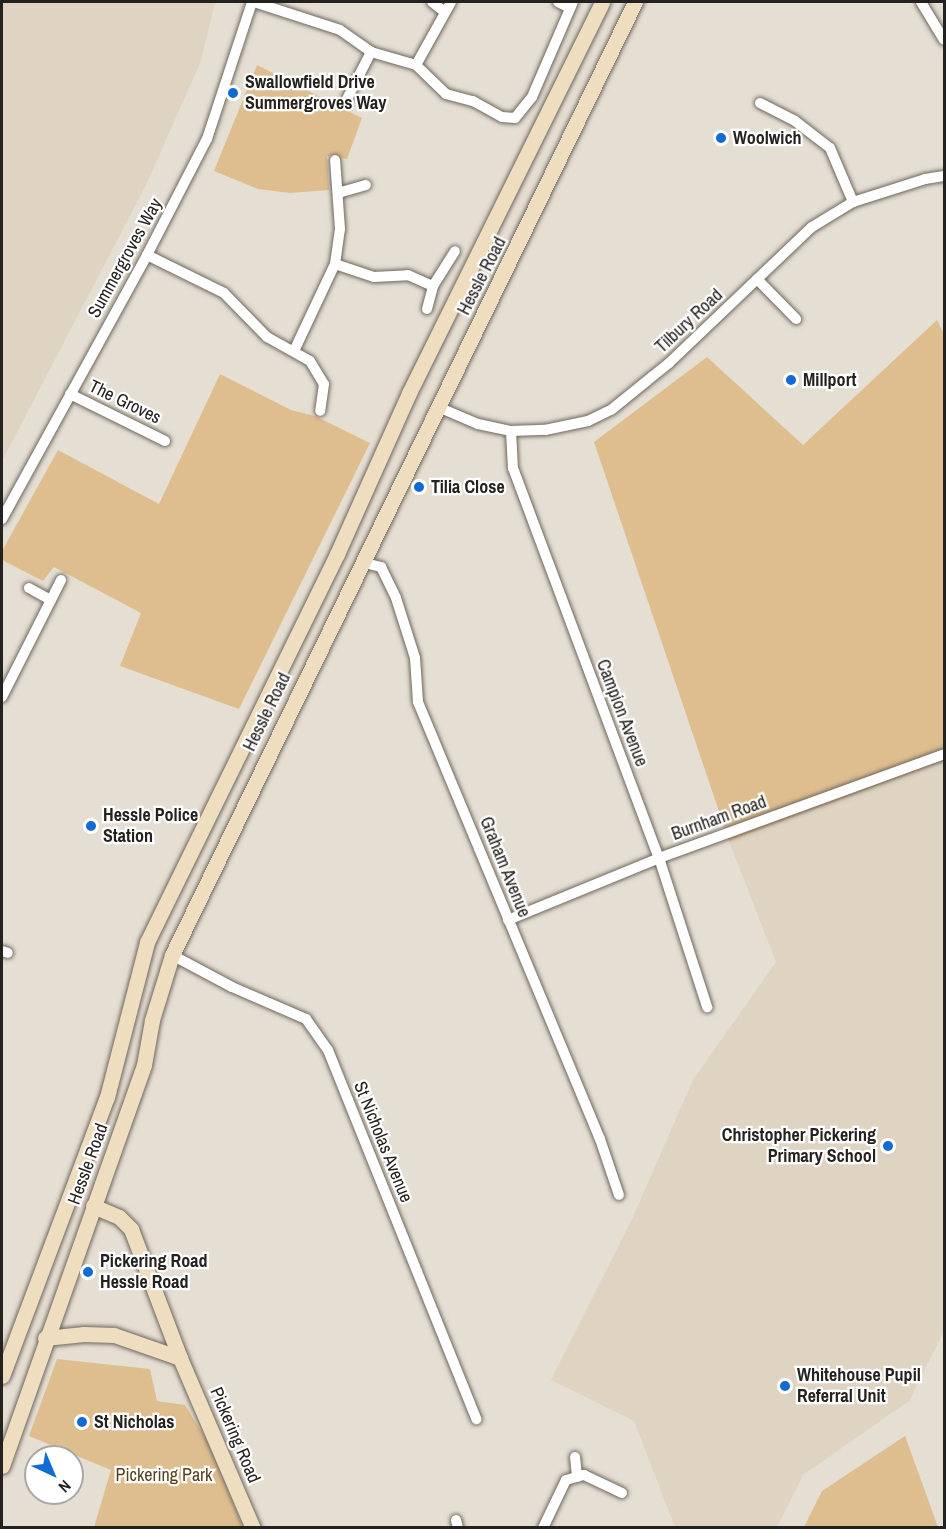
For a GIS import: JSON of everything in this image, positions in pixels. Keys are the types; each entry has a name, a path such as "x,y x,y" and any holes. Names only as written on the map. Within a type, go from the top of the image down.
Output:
{"street":[{"path":"253,2 340,30 371,52 416,65 446,94 473,101 502,117 515,118 532,97 572,4 558,2"},
{"name":"Summergroves Way","path":"2,519 147,255 207,139 253,2"},
{"path":"432,2 445,12"},
{"path":"416,65 450,2"},
{"name":"Hessle Road","path":"2,1376 107,1097 147,942 337,554 409,393 602,2"},
{"name":"Hessle Road","path":"2,1466 45,1338 144,1065 152,1020 172,955 361,562 517,250 635,2"},
{"path":"921,2 945,40"},
{"path":"347,99 371,52"},
{"path":"760,103 795,121 830,148 853,202"},
{"path":"294,351 335,264 340,229 335,160"},
{"name":"Tilbury Road","path":"438,407 477,424 511,431 545,430 588,421 611,410 669,363 812,227 853,202 925,179 945,176"},
{"path":"338,193 366,185"},
{"path":"427,309 433,286 455,251"},
{"path":"147,255 224,292 267,337 310,361 324,384 320,411"},
{"path":"335,264 374,277 408,275 433,286"},
{"path":"757,279 796,319"},
{"name":"The Groves","path":"70,394 165,441"},
{"name":"Campion Avenue","path":"511,431 513,468 659,858 707,1007"},
{"name":"Graham Avenue","path":"361,562 381,567 396,598 415,658 418,702 600,1139 619,1195"},
{"path":"2,697 60,580"},
{"path":"29,588 51,600"},
{"name":"Burnham Road","path":"508,920 659,858 945,754"},
{"name":"St Nicholas Avenue","path":"172,955 232,987 306,1019 328,1050 476,1419"},
{"name":"Pickering Road","path":"93,1206 120,1217 131,1229 180,1358 253,1527"},
{"path":"45,1338 84,1334 114,1335 180,1358"},
{"path":"575,1457 577,1477"},
{"path":"543,1527 566,1480 584,1475 622,1493"}],"shaded area":[{"path":"2,2 215,2 201,61 146,185 2,461"},
{"path":"944,761 944,1331 909,1401 803,1475 777,1527 675,1527 634,1421 551,1380 633,1217 693,1080 776,962 729,841"}],"green space":[{"path":"257,65 362,118 347,159 327,156 329,190 290,193 258,189 214,171"},
{"path":"937,320 944,334 944,761 729,841 594,442 707,357 803,445"},
{"path":"220,374 291,410 315,416 370,443 239,709 120,666 141,613 54,567 43,581 2,560 2,551 58,450 159,504"},
{"name":"Pickering Park","path":"57,1359 150,1369 157,1401 185,1405 208,1442 243,1527 94,1527 111,1470 84,1459 84,1445 51,1445 29,1436"},
{"path":"905,1436 938,1527 804,1527 822,1491"}],"place":[{"name":"Swallowfield Drive Summergroves Way","path":"233,93"},
{"name":"Woolwich","path":"721,138"},
{"name":"Millport","path":"791,380"},
{"name":"Tilia Close","path":"419,487"},
{"name":"Hessle Police Station","path":"91,826"},
{"name":"Christopher Pickering Primary School","path":"888,1146"},
{"name":"Pickering Road Hessle Road","path":"88,1272"},
{"name":"Whitehouse Pupil Referral Unit","path":"785,1386"},
{"name":"St Nicholas","path":"82,1422"}]}
